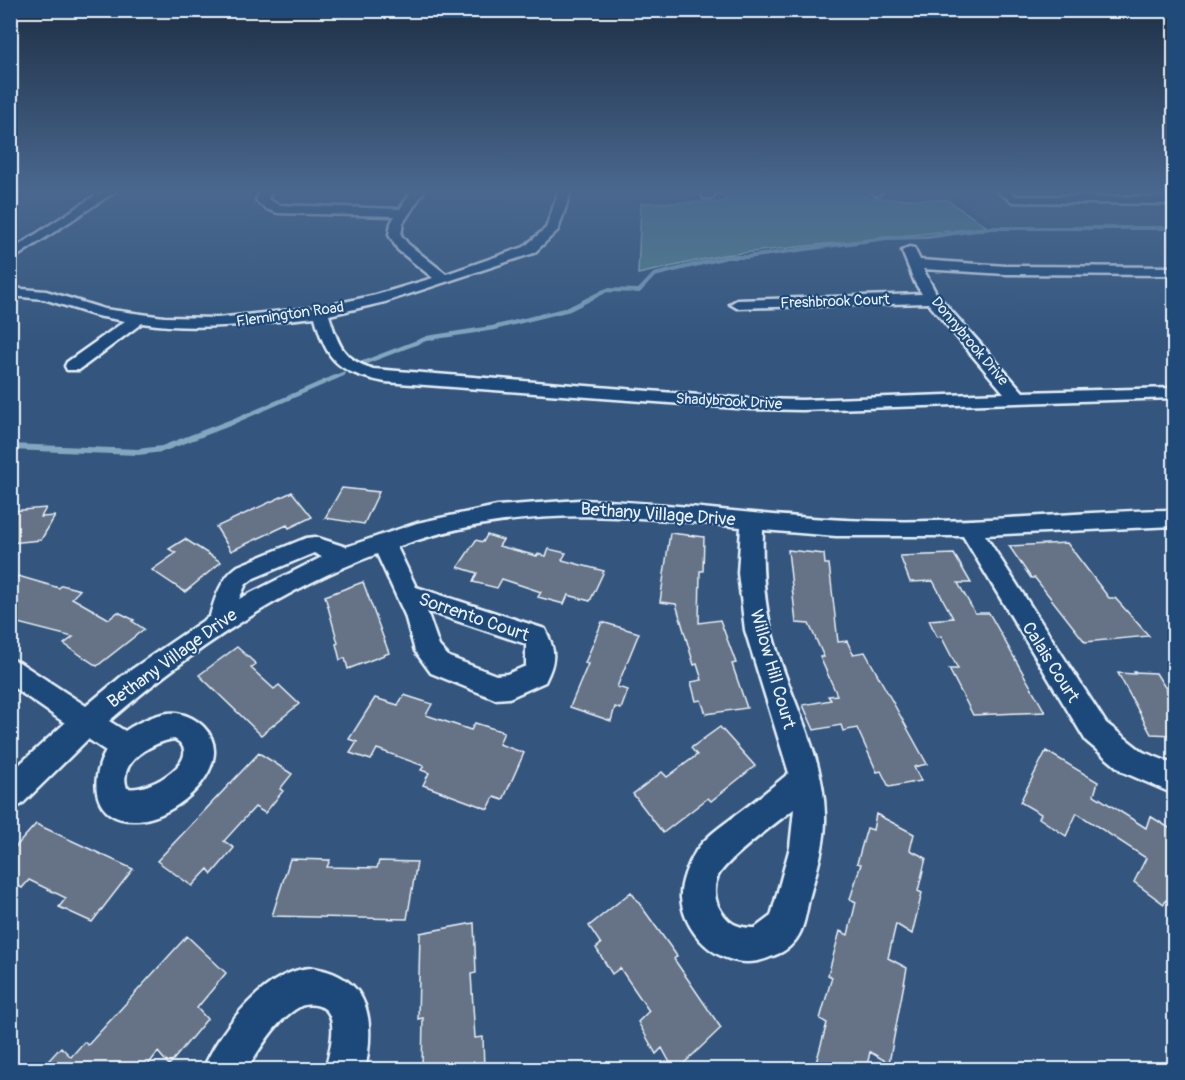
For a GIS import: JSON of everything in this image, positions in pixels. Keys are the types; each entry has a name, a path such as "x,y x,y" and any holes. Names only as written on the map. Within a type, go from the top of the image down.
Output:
{"street":[{"path":"10,256 32,241"},
{"path":"399,241 444,279"},
{"name":"Flemington Road","path":"10,292 46,295 102,313 138,319 217,323 321,312 380,299 501,261 540,241"},
{"name":"Donnybrook Drive","path":"1018,398 932,298 912,257 1016,270 1174,271"},
{"name":"Freshbrook Court","path":"737,304 932,298"},
{"name":"Shadybrook Drive","path":"321,312 332,350 338,358 355,370 385,377 750,404 840,405 1174,393"},
{"path":"73,366 138,319"},
{"name":"Bethany Village Drive","path":"10,794 86,722 144,674 222,619 284,585 347,556 383,542 469,519 552,509 648,510 752,522 848,529 969,528 1174,518"},
{"name":"Willow Hill Court","path":"752,522 750,573 758,630 806,778 810,809 809,828 799,877 784,926 774,938 759,945 737,944 721,938 704,921 698,904 696,887 706,866 719,849 806,778"},
{"name":"Calais Court","path":"969,528 1061,680 1096,732 1127,757 1165,776"},
{"name":"Sorrento Court","path":"383,542 407,594 417,615 428,651 440,665 495,687 509,686 536,674 540,665 541,648 536,637 407,594"},
{"path":"10,670 126,747"},
{"path":"222,1070 272,1006 289,992 307,986 329,988 342,998 350,1014 348,1059 345,1070"}],"green space":[{"path":"639,241 851,241 723,255 638,274"}],"building":[{"path":"342,488 379,492 364,524 325,518"},
{"path":"292,492 312,517 289,528 287,525 231,551 216,527"},
{"path":"46,508 41,517 55,516 41,540 10,543 10,511"},
{"path":"670,533 704,537 703,571 700,571 699,623 720,620 736,663 732,664 747,708 706,714 701,700 696,701 691,682 702,680 697,664 694,665 676,604 660,602"},
{"path":"487,535 503,540 499,546 537,556 538,554 546,556 549,549 566,553 562,560 604,571 590,601 568,595 564,604 538,597 541,592 502,579 497,588 473,582 477,573 458,567 476,540 483,542"},
{"path":"185,539 221,562 185,592 152,570 176,553 169,549"},
{"path":"1067,543 1109,598 1115,598 1149,636 1085,642 1035,578 1031,578 1009,546"},
{"path":"788,550 824,554 825,564 829,564 838,642 847,641 853,654 865,652 927,764 914,767 921,781 889,787 881,771 877,772 857,728 843,731 841,725 814,730 803,705 831,700 828,696 837,695 820,657 824,657 809,624 796,623"},
{"path":"954,554 971,583 958,583 975,613 989,613 1045,712 973,715 949,669 958,669 941,636 937,637 929,620 953,618 933,581 910,582 900,556"},
{"path":"18,576 59,588 62,585 80,590 72,598 109,619 118,612 134,620 132,621 144,629 97,666 64,644 73,637 10,621 10,583"},
{"path":"363,582 389,653 348,669 345,658 340,660 336,644 338,643 325,596"},
{"path":"602,622 639,633 617,687 628,690 621,709 615,707 611,721 570,707"},
{"path":"237,647 256,664 251,668 274,689 279,685 299,704 261,735 199,675"},
{"path":"1134,672 1156,673 1171,697 1174,697 1174,735 1151,734 1118,673 1135,674"},
{"path":"404,695 432,704 426,715 471,730 475,723 504,732 499,744 524,753 503,800 494,797 488,809 423,785 429,773 421,770 424,766 377,749 371,760 350,753 357,742 349,739 375,698 398,705"},
{"path":"720,727 755,766 711,801 708,798 663,833 633,794 662,772 667,777 697,755 691,748"},
{"path":"1046,751 1098,782 1094,795 1146,828 1150,816 1174,831 1174,906 1166,900 1164,904 1134,882 1146,858 1077,813 1066,836 1039,818 1041,814 1020,802"},
{"path":"259,753 292,774 280,789 283,791 265,813 255,807 224,841 234,848 212,874 208,869 192,886 157,861"},
{"path":"876,814 914,834 910,850 926,858 918,891 922,893 912,934 896,924 888,958 907,968 889,1063 870,1052 866,1070 814,1070 827,1023 820,1019 832,977 828,975 840,931 848,935 856,902 850,899 861,864 857,863 867,828 873,830"},
{"path":"36,824 133,869 92,922 59,907 66,898 29,880 22,888 10,882 10,853"},
{"path":"290,859 330,860 327,867 377,868 379,861 417,862 407,919 272,916"},
{"path":"631,892 677,956 674,959 721,1028 677,1070 674,1070 662,1048 656,1054 638,1022 649,1011 620,968 612,974 596,948 601,944 589,926"},
{"path":"474,923 476,973 471,974 475,1038 483,1037 484,1070 422,1070 423,1018 418,1019 420,933"},
{"path":"187,936 226,973 197,1008 207,1019 169,1065 158,1052 144,1070 40,1070 61,1047 71,1057 84,1042 88,1045"}],"waterway":[{"path":"600,293 607,290 639,291 654,275 727,257 747,257 861,241"},
{"path":"363,363 428,338 493,328 569,309 603,292"},
{"path":"228,424 343,374"},
{"path":"10,447 138,452 162,449 232,422"}]}
